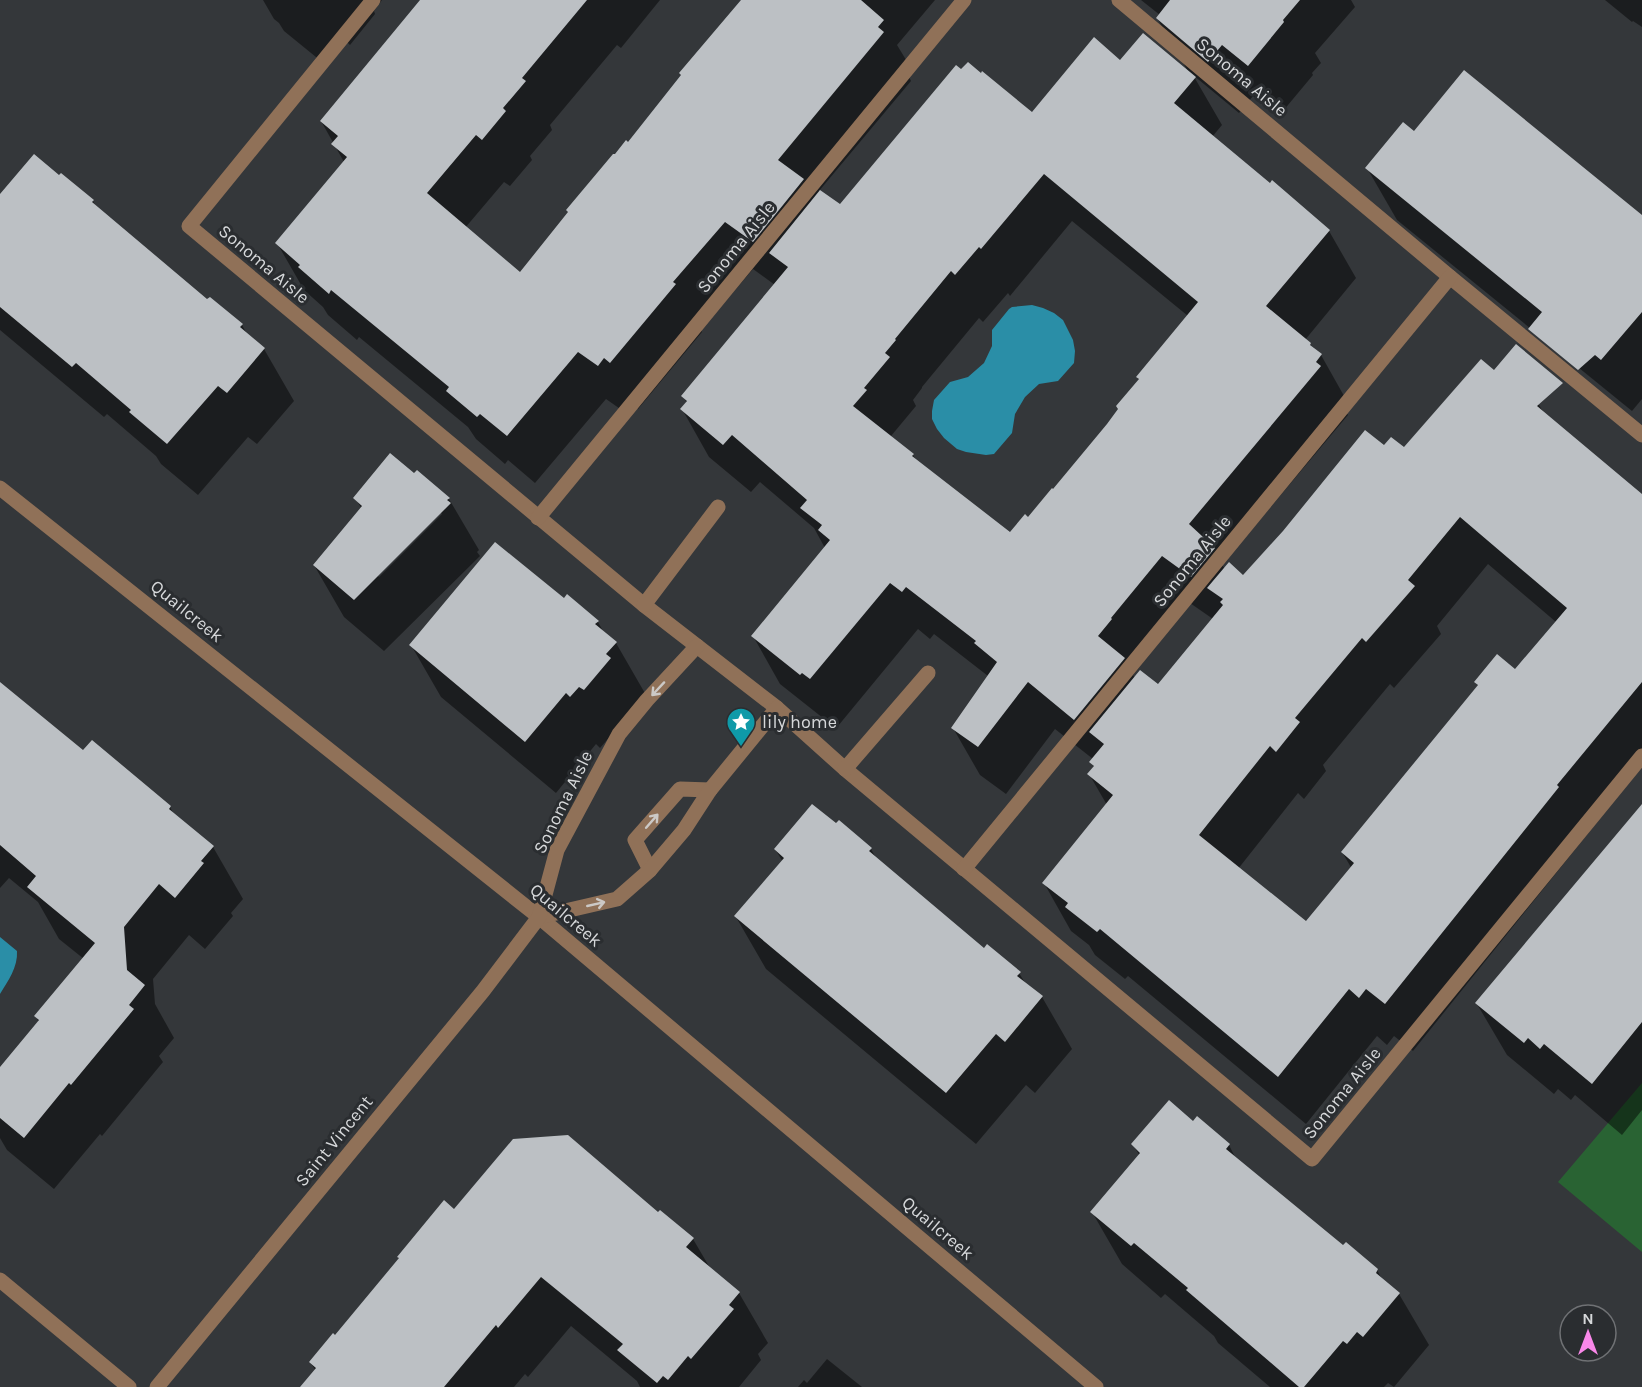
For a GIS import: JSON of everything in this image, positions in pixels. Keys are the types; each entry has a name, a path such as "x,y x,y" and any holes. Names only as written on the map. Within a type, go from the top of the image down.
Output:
{"street":[{"name":"Sonoma Aisle","path":"373,0 189,226 644,605 777,708 844,769 1312,1159 1642,756"},
{"name":"Sonoma Aisle","path":"538,518 964,0"},
{"name":"Sonoma Aisle","path":"1119,0 1642,435"},
{"name":"Sonoma Aisle","path":"964,869 1450,277"},
{"name":"Quailcreek","path":"0,488 539,917 1096,1387"},
{"path":"644,605 718,507"},
{"name":"Sonoma Aisle","path":"539,917 557,850 619,734 697,646"},
{"path":"844,769 928,673"},
{"path":"539,917 617,899 651,870 684,830 710,790 777,708"},
{"path":"651,870 635,840 680,789 710,790"},
{"name":"Saint Vincent","path":"157,1387 483,991 539,917"},
{"path":"0,1280 129,1387"}],"green space":[{"path":"1642,1083 1642,1252 1558,1182"}],"water":[{"path":"1032,305 1054,313 1063,320 1073,340 1074,363 1058,381 1039,384 1025,397 1015,414 1012,433 994,454 986,455 957,449 944,438 932,419 934,400 950,382 968,377 984,363 992,346 992,330 1009,309"},
{"path":"0,937 17,951 17,957 9,979 0,994"}],"building":[{"path":"420,0 587,0 522,78 526,81 503,108 506,111 482,140 476,135 427,193 520,272 568,212 566,210 613,154 626,140 628,142 681,75 679,73 741,0 861,0 884,20 878,27 884,32 778,160 804,179 753,242 725,222 673,282 676,284 610,363 604,358 598,366 578,352 507,436 480,414 477,417 446,391 449,387 331,290 329,294 275,243 347,157 331,144 338,136 320,121"},
{"path":"1170,0 1300,0 1248,66 1222,45 1208,62 1156,18"},
{"path":"1143,33 1196,77 1174,103 1270,183 1272,180 1330,230 1266,306 1322,354 1316,362 1321,366 1189,524 1215,548 1191,577 1162,556 1098,636 1125,658 1074,720 1028,682 978,747 951,728 997,662 974,643 976,641 906,587 902,592 890,583 810,679 802,673 800,675 751,636 830,540 818,530 822,525 800,508 807,500 732,435 723,445 680,409 687,401 681,396 788,267 769,253 820,190 840,204 956,65 961,69 968,62 1032,112 1094,37 1120,60","holes":["1044,174 1198,302 1136,377 1139,379 1116,406 1118,409 1107,424 1028,517 1025,514 1010,532 912,456 914,454 853,406 867,390 864,388 890,357 885,353 895,339 951,271 955,275 979,247 981,249"]},
{"path":"1464,70 1642,215 1642,312 1601,360 1595,355 1578,370 1528,329 1542,312 1365,168 1403,122 1414,131"},
{"path":"34,154 94,200 92,202 207,299 210,297 243,324 240,327 265,348 227,393 218,386 167,444 76,363 72,367 0,307 0,194"},
{"path":"1516,344 1563,383 1537,406 1642,494 1642,682 1557,785 1559,787 1385,1004 1366,989 1359,998 1349,989 1278,1077 1100,929 1097,932 1065,907 1068,903 1042,883 1113,795 1087,774 1094,766 1089,762 1104,744 1089,732 1140,670 1158,684 1223,605 1220,602 1223,599 1207,588 1229,562 1243,575 1283,531 1365,430 1384,445 1391,437 1404,447 1481,359 1494,370","holes":["1460,517 1567,608 1515,669 1497,654 1474,682 1478,685 1341,852 1354,863 1306,921 1199,835 1270,746 1276,752 1300,722 1295,718 1362,638 1366,642 1415,586 1408,580"]},
{"path":"390,453 414,473 417,470 450,498 447,500 451,503 354,600 313,565 362,506 353,498"},
{"path":"495,542 564,598 567,594 599,621 595,624 617,642 606,654 611,658 584,690 579,687 570,697 566,693 525,742 409,645"},
{"path":"0,682 83,750 92,740 171,806 169,809 214,846 201,861 204,863 175,898 159,884 124,927 127,970 145,985 129,1005 134,1009 24,1138 0,1118 0,1067 39,1020 34,1016 95,943 27,887 36,876 0,845"},
{"path":"812,804 836,823 839,820 872,848 869,851 984,948 987,944 1021,972 1017,976 1043,996 1005,1042 996,1034 946,1093 734,916 784,858 774,849"},
{"path":"1642,804 1642,1022 1592,1084 1544,1044 1540,1049 1528,1038 1524,1043 1475,1003"},
{"path":"1169,1100 1193,1121 1197,1116 1230,1144 1226,1149 1343,1245 1346,1242 1378,1269 1376,1273 1400,1293 1363,1337 1357,1332 1347,1344 1343,1341 1304,1387 1299,1387 1134,1243 1131,1246 1090,1212 1140,1153 1131,1144"},
{"path":"568,1135 658,1212 660,1210 694,1238 686,1247 740,1292 729,1305 734,1309 691,1359 688,1356 668,1380 663,1376 657,1383 617,1350 623,1344 541,1277 498,1328 496,1325 444,1387 300,1387 316,1368 309,1362 333,1333 335,1335 444,1200 454,1209 513,1139"}],"place":[{"name":"lily home","path":"741,748"}]}
